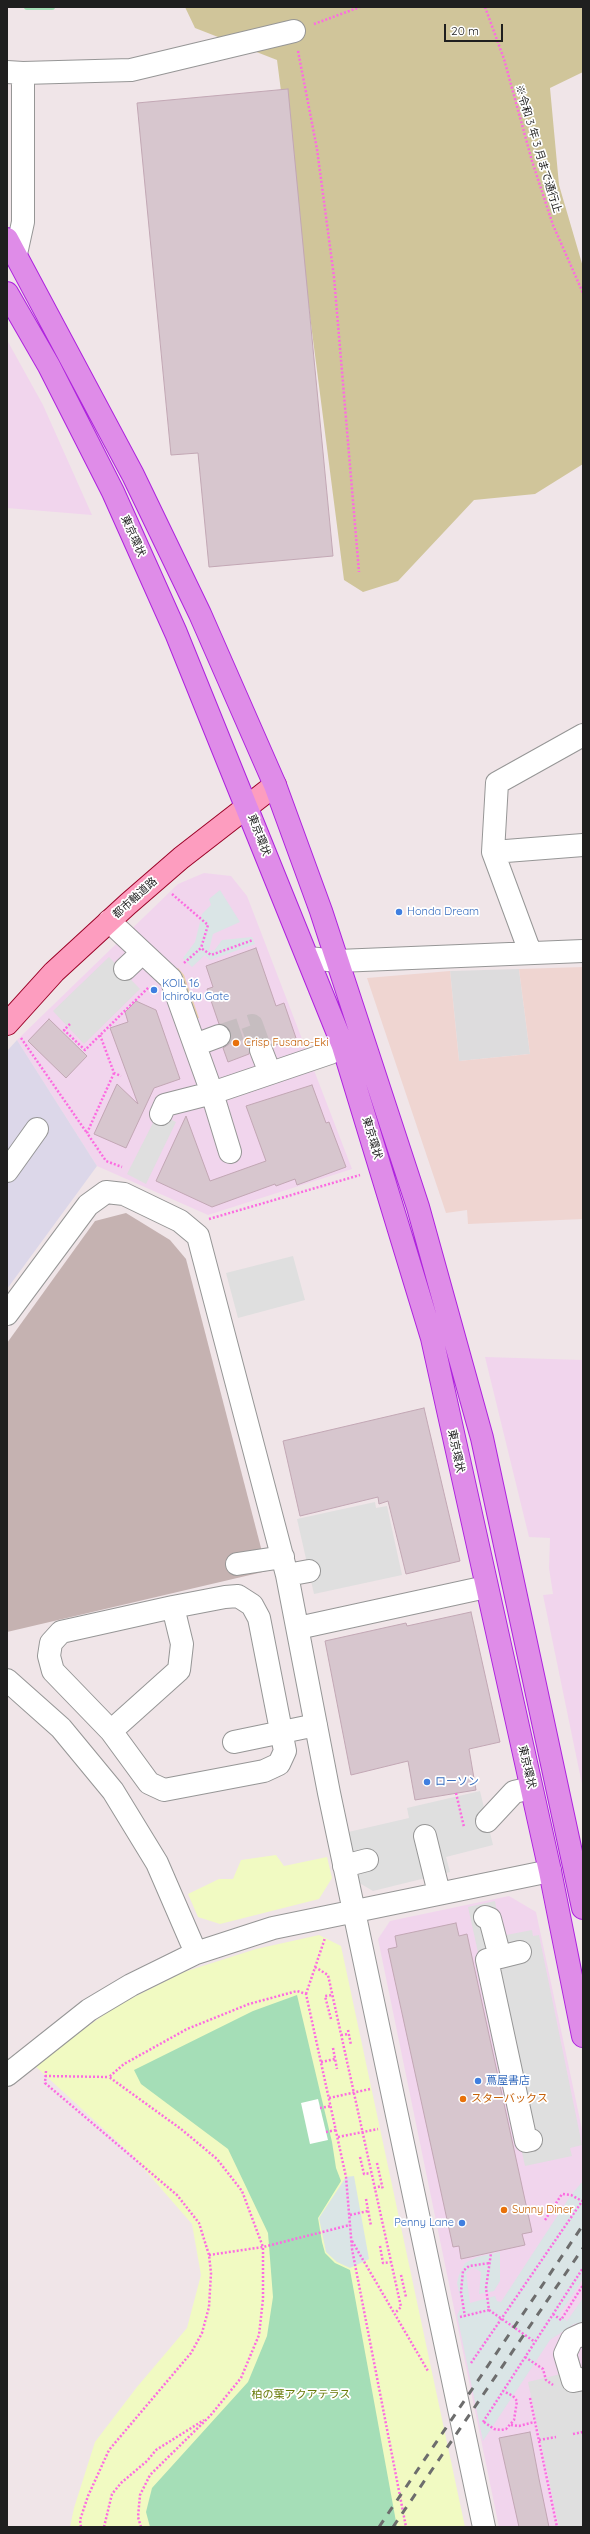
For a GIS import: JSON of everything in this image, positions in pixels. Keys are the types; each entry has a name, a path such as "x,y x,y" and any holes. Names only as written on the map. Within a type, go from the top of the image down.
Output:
{"highway":[{"name":"東京環状","path":"12,246 133,475 200,614 275,785 338,960 418,1207 482,1438 579,1874 583,1908"},
{"name":"東京環状","path":"7,293 49,366 113,492 176,633 247,805 343,1046 432,1338 550,1871 583,2036"}],"main road":[{"name":"都市軸道路","path":"7,1024 54,972 109,921 181,858 247,805 275,785"}],"street":[{"path":"12,246 23,222 15,72 131,70 294,31"},
{"path":"530,952 493,852 497,783 583,735"},
{"path":"493,852 583,845"},
{"path":"109,921 171,979 212,1093 230,1152"},
{"path":"308,958 338,960 583,951"},
{"path":"125,969 142,953"},
{"path":"195,1045 219,1036"},
{"path":"161,1114 165,1105 212,1093 343,1046"},
{"path":"261,1050 270,1073"},
{"path":"7,1171 37,1129"},
{"path":"7,1314 88,1205 126,1179 198,1236 285,1566 344,1866 484,2527"},
{"path":"237,1564 285,1566 308,1571"},
{"path":"298,1628 486,1587"},
{"path":"225,1596 238,1596 252,1605 259,1618 282,1732 285,1751 279,1764 264,1771 164,1790 149,1783 111,1731 52,1671 49,1656 51,1643 61,1632 225,1596"},
{"path":"111,1731 179,1670 182,1644 173,1607"},
{"path":"7,1680 61,1728 113,1791 157,1863 196,1953"},
{"path":"234,1742 316,1725"},
{"path":"487,1821 514,1792 531,1788"},
{"path":"425,1836 439,1893"},
{"path":"344,1866 367,1860"},
{"path":"7,2075 88,2010 131,1984 196,1953 273,1928 550,1871"},
{"path":"479,1886 485,1917 479,1921 502,1956 526,2141 531,2140"},
{"path":"583,2334 572,2339 565,2354 573,2381 583,2379"}],"path":[{"path":"359,572 334,277 317,149 294,31 360,7"},
{"name":"※令和 3 年 3 月まで通行止","path":"486,7 504,60 539,183 554,225 583,293"},
{"path":"168,890 208,925 201,948 184,963"},
{"path":"201,948 211,955 253,940"},
{"path":"70,1024 64,1030 85,1050 141,993 151,986"},
{"path":"87,1133 114,1073 100,1035"},
{"path":"24,1042 106,1160 126,1179"},
{"path":"114,1073 121,1076"},
{"path":"205,1220 368,1173"},
{"path":"456,1793 464,1827"},
{"path":"327,1933 306,1994 346,2177 352,2240 406,2527"},
{"path":"315,1966 328,1975 401,2307 395,2313"},
{"path":"108,2077 124,2064 187,2029 250,2004 296,1991 306,1994"},
{"path":"331,2019 326,1996 332,1994"},
{"path":"341,2035 348,2032 351,2045"},
{"path":"333,2048 337,2068"},
{"path":"321,2062 335,2059"},
{"path":"46,2068 45,2083 177,2195 199,2223 209,2255 211,2273 209,2307 202,2333 190,2353 109,2450 88,2496 80,2520 81,2527"},
{"path":"45,2076 108,2077 181,2129 217,2159 242,2191 263,2247 263,2299 258,2335 241,2378 210,2416 150,2475 140,2495 138,2517 141,2527"},
{"path":"329,2098 372,2089"},
{"path":"320,2108 331,2106"},
{"path":"338,2137 380,2128"},
{"path":"326,2132 336,2130"},
{"path":"360,2157 364,2174 371,2173"},
{"path":"377,2163 383,2190"},
{"path":"374,2188 382,2186"},
{"path":"467,2365 470,2365 583,2200 571,2195 562,2194 544,2220"},
{"path":"366,2200 371,2226"},
{"path":"350,2215 368,2211"},
{"path":"209,2255 268,2246 350,2225"},
{"path":"352,2240 428,2369 429,2377"},
{"path":"380,2246 383,2263 391,2262"},
{"path":"491,2253 486,2288 489,2310 535,2342"},
{"path":"465,2317 461,2292 463,2272 469,2266 490,2263"},
{"path":"480,2426 583,2268"},
{"path":"401,2275 406,2297"},
{"path":"396,2283 402,2282"},
{"path":"553,2314 560,2320 583,2285"},
{"path":"457,2318 489,2310"},
{"path":"525,2357 543,2369 546,2380 553,2386"},
{"path":"483,2421 494,2429 506,2429 511,2424 516,2414 517,2401 513,2396 503,2391"},
{"path":"530,2398 557,2527"},
{"path":"104,2527 112,2494 121,2483 147,2461 156,2450 210,2416"},
{"path":"511,2424 518,2426 534,2422"},
{"path":"573,2434 583,2432"},
{"path":"538,2440 556,2437"}],"shaded area":[{"path":"185,7 583,7 583,72 550,88 559,185 583,267 583,464 535,494 474,500 398,581 363,592 344,580 277,60 195,28"},
{"path":"7,340 43,405 92,515 7,508"},
{"path":"204,873 231,876 247,896 352,1169 208,1215 97,1166 17,1040 178,884"},
{"path":"220,890 240,922 213,934 209,950 214,951 222,940 252,937 255,944 210,960 205,955 192,967 183,958 195,942 202,914 211,905 209,899"},
{"path":"109,957 140,989 84,1044 53,1011"},
{"path":"583,967 583,1219 468,1224 467,1210 446,1213 367,978 450,971 459,1061 530,1054 519,969"},
{"path":"178,968 184,975 199,1018 195,1019 175,971"},
{"path":"519,969 530,1054 459,1061 450,971"},
{"path":"17,1040 97,1166 7,1289 7,1051"},
{"path":"158,1113 176,1122 146,1184 127,1174"},
{"path":"126,1213 170,1240 186,1259 267,1571 7,1632 7,1343 95,1221"},
{"path":"293,1256 305,1300 238,1318 226,1273"},
{"path":"485,1357 583,1360 583,1789 543,1595 553,1594 549,1568 550,1538 529,1537"},
{"path":"375,1502 376,1508 387,1506 402,1575 314,1594 297,1519"},
{"path":"480,1791 493,1845 446,1857 450,1872 373,1891 356,1881 344,1833 409,1818 407,1808"},
{"path":"509,1896 536,1912 583,2134 583,2527 499,2527 378,1939 390,1921"},
{"path":"495,1901 501,1936 532,1930 533,1936 539,1935 582,2145 570,2148 572,2156 525,2166 468,1907"},
{"path":"297,1995 332,2142 336,2168 341,2181 318,2218 322,2242 325,2253 335,2263 350,2270 397,2527 150,2527 146,2512 152,2488 248,2382 267,2336 273,2297 268,2233 228,2149 141,2084 134,2070 253,2011"},
{"path":"354,2176 369,2259 350,2268 337,2262 326,2252 319,2218 346,2177"},
{"path":"583,2181 583,2279 559,2315 567,2321 583,2298 583,2322 574,2324 550,2340 483,2441 457,2315 462,2306 457,2283 459,2275 465,2263 477,2257 500,2252 500,2281 494,2291 479,2294 481,2272 473,2267 466,2273 470,2303 495,2296 497,2301 501,2302 571,2195"},
{"path":"579,2347 575,2354 576,2362 583,2369 583,2527 559,2527 528,2382 561,2374"}],"green space":[{"path":"276,1855 284,1866 327,1857 332,1878 319,1899 220,1924 198,1917 188,1894 219,1879 233,1879 241,1860"},
{"name":"柏の葉アクアテラス","path":"319,1935 341,1946 465,2527 70,2527 74,2508 95,2442 137,2387 187,2328 201,2275 192,2224 131,2154 34,2065 116,2006 184,1972 256,1949"}],"pier":[{"path":"318,2099 328,2140 310,2144 301,2103"}],"building":[{"path":"288,89 333,556 209,567 198,453 171,455 137,103"},
{"path":"256,948 276,1006 284,1003 296,1038 273,1046 268,1040 257,1038 251,1043 249,1054 228,1062 223,1048 229,1044 231,1032 227,1026 219,1024 207,989 213,987 206,966"},
{"path":"136,1001 156,1010 180,1079 154,1088 126,1148 94,1134 117,1084 138,1104 110,1028 128,1022 125,1012"},
{"path":"49,1019 87,1056 66,1078 28,1041"},
{"path":"312,1085 326,1123 329,1122 346,1167 297,1185 295,1179 276,1186 275,1184 212,1207 156,1181 186,1116 210,1181 266,1161 246,1106"},
{"path":"424,1408 460,1561 406,1574 388,1501 379,1504 378,1497 300,1516 283,1441"},
{"path":"471,1612 500,1742 469,1749 476,1790 415,1800 408,1761 351,1775 325,1641 406,1623 407,1626"},
{"path":"456,1923 459,1936 467,1934 532,2232 522,2234 525,2245 461,2259 459,2246 453,2247 388,1949 397,1947 395,1936"},
{"path":"530,2432 549,2527 519,2527 499,2438"}],"waterway":[{"path":"27,7 52,7"}],"tunnel":[{"path":"219,1036 252,1025 261,1050"}],"railway":[{"path":"379,2527 583,2225"},
{"path":"393,2527 583,2248"}],"place":[{"name":"Honda Dream","path":"399,912"},
{"name":"KOIL 16 Ichiroku Gate","path":"154,990"},
{"name":"Crisp Fusano-Eki","path":"236,1043"},
{"name":"ローソン","path":"427,1782"},
{"name":"蔦屋書店","path":"478,2081"},
{"name":"スターバックス","path":"463,2099"},
{"name":"Sunny Diner","path":"504,2210"},
{"name":"Penny Lane","path":"462,2223"}]}
